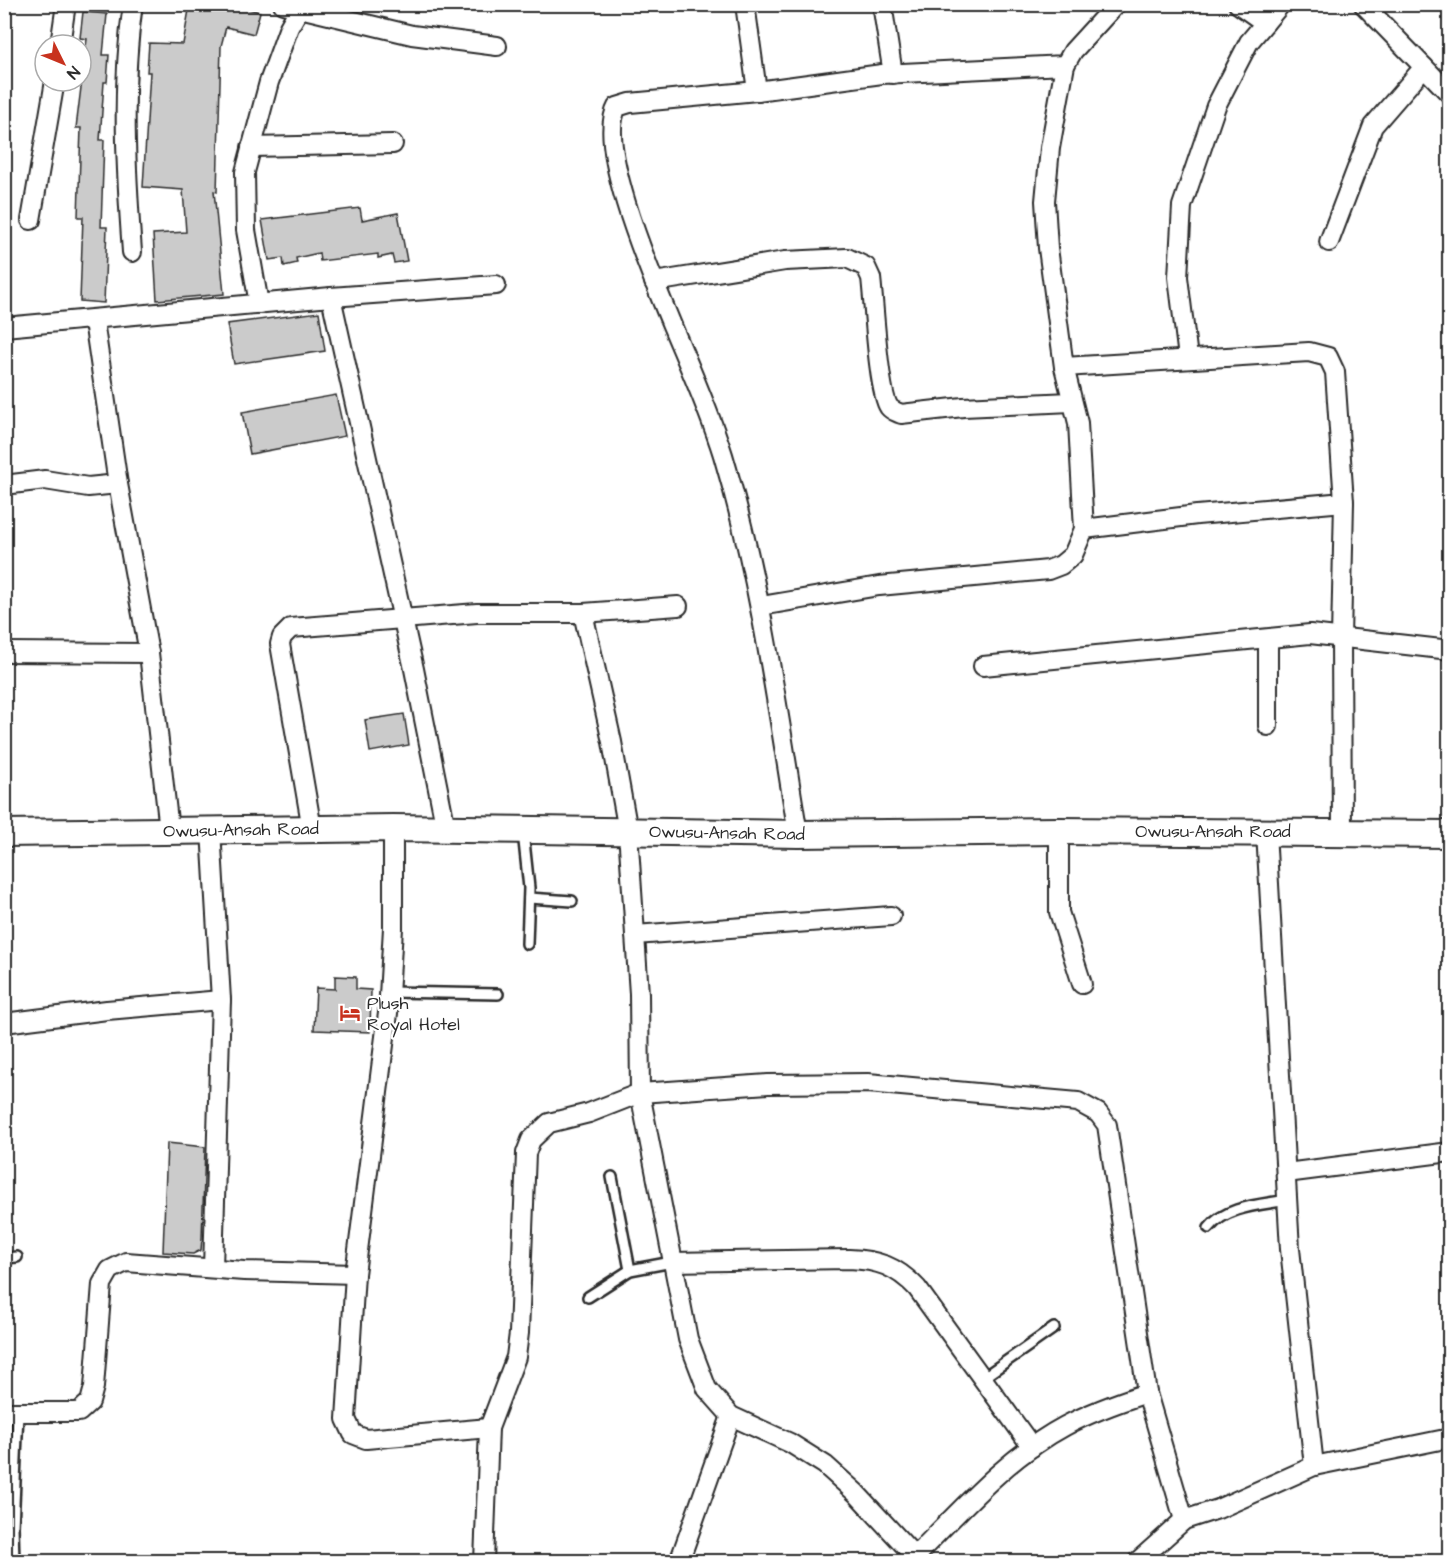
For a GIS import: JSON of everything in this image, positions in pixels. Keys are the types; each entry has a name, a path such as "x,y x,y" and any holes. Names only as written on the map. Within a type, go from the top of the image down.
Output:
{"street":[{"path":"62,33 66,4"},
{"path":"132,252 125,119 127,49 133,4"},
{"path":"746,4 757,91"},
{"path":"882,4 892,74"},
{"path":"761,606 879,586 1048,570 1061,565 1074,555 1083,529 1082,461 1078,423 1064,367 1048,248 1045,201 1050,148 1065,65 1073,51 1116,4"},
{"path":"1238,4 1265,23"},
{"path":"1188,358 1178,277 1182,206 1216,106 1249,42 1281,4"},
{"path":"1363,4 1449,94"},
{"path":"259,304 246,230 245,172 268,82 295,6 412,35 497,46"},
{"path":"798,834 761,606 722,453 654,282 627,206 611,130 613,114 617,106 630,103 757,91 892,74 1065,65"},
{"path":"1329,242 1373,126 1424,67"},
{"path":"31,220 53,93"},
{"path":"251,147 393,144"},
{"path":"654,282 785,261 847,258 866,267 871,278 880,370 888,405 892,410 901,414 963,407 1071,402"},
{"path":"4,327 94,321 138,314 331,297 496,285"},
{"path":"331,297 403,618 446,829"},
{"path":"94,321 118,484 148,653 169,830"},
{"path":"1064,367 1309,352 1328,357 1335,372 1344,502 1341,638 1342,833"},
{"path":"4,485 45,480 88,487 118,484"},
{"path":"1083,529 1197,515 1344,502"},
{"path":"312,829 280,644 291,628 487,612 584,613 678,606"},
{"path":"584,613 612,742 628,831 639,994 640,1093 688,1339 707,1389 731,1416 790,1443 825,1465 856,1493 918,1559 976,1495 1032,1447 1065,1426 1113,1404 1147,1393"},
{"path":"983,666 1268,640 1310,634 1449,650"},
{"path":"1268,640 1268,726"},
{"path":"4,652 148,653"},
{"path":"393,828 390,992 383,1067 355,1274 346,1419 353,1434 366,1439 489,1428"},
{"name":"Owusu-Ansah Road","path":"4,833 393,828 798,834 1266,831 1449,834"},
{"path":"211,830 221,1000 213,1268"},
{"path":"1059,831 1059,912 1082,984"},
{"path":"1266,831 1287,1200 1297,1324 1314,1466"},
{"path":"635,935 891,916"},
{"path":"4,1023 128,1007 221,1000"},
{"path":"484,1562 489,1428 516,1357 522,1289 526,1153 531,1140 549,1123 589,1113 640,1093 768,1084 868,1083 1078,1102 1089,1106 1107,1125 1147,1393 1184,1520"},
{"path":"1286,1173 1449,1152"},
{"path":"672,1262 849,1259 873,1260 891,1266 917,1288 1032,1447"},
{"path":"11,1412 79,1412 90,1402 94,1387 102,1284 110,1270 126,1262 355,1274"},
{"path":"679,1562 731,1416"},
{"path":"1137,1562 1184,1520 1218,1509 1314,1466 1449,1438"}],"lane":[{"path":"523,830 528,898 527,944"},
{"path":"528,898 572,901"},
{"path":"390,992 498,994"},
{"path":"612,1178 630,1270"},
{"path":"1209,1228 1216,1220 1230,1212 1287,1200"},
{"path":"4,1258 17,1257"},
{"path":"588,1298 630,1270 672,1262"},
{"path":"981,1379 1054,1328"},
{"path":"11,1412 14,1562"}],"building":[{"path":"190,4 231,4 260,12 254,34 226,27 221,46 217,192 214,191 224,294 157,300 153,234 186,232 183,190 143,187 150,72 147,72 149,43 183,44"},
{"path":"83,12 107,14 103,55 109,55 107,82 104,82 100,140 104,140 101,227 107,227 104,303 80,301 83,217 78,217 81,128 76,128 80,93 93,93 93,33 81,33"},
{"path":"360,208 362,220 398,213 407,261 394,263 392,255 378,258 378,254 320,261 319,253 296,258 297,263 284,266 283,258 269,260 262,220"},
{"path":"319,312 325,351 234,364 227,324"},
{"path":"336,395 345,436 250,454 242,412"},
{"path":"404,714 409,745 370,752 365,720"},
{"path":"335,976 356,977 356,989 371,990 370,1032 314,1030 316,988 335,989"},
{"path":"167,1143 205,1147 201,1250 193,1254 163,1252"}],"place":[{"name":"Plush Royal Hotel","path":"350,1013"}]}
